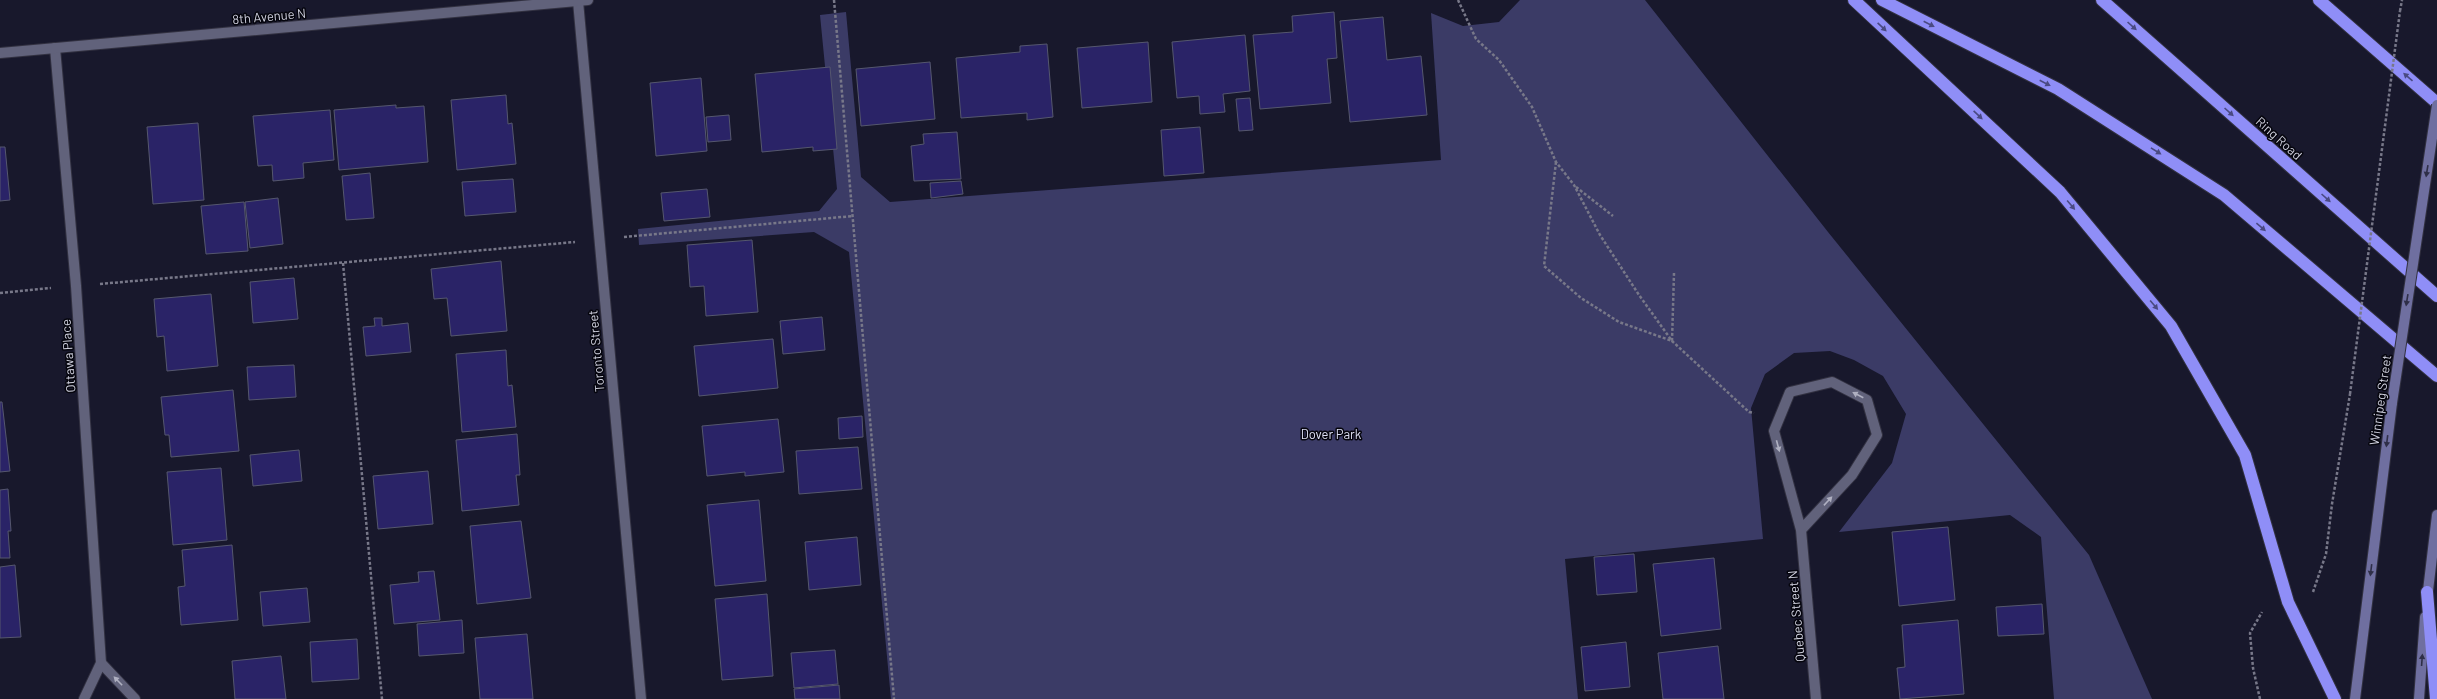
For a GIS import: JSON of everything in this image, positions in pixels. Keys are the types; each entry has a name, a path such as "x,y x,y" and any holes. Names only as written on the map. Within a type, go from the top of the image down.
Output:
{"highway":[{"path":"1854,0 2060,192 2171,326 2245,455 2288,602 2335,699"},
{"path":"1882,0 2058,89 2224,195 2437,376"},
{"name":"Ring Road","path":"2102,0 2437,296"},
{"path":"2319,0 2437,104"},
{"path":"2427,592 2436,699"}],"main road":[{"name":"Winnipeg Street","path":"2356,699 2392,402 2437,104"},
{"path":"2419,699 2427,592 2437,515"}],"street":[{"name":"8th Avenue N","path":"0,53 583,0"},
{"name":"Toronto Street","path":"583,0 599,240 641,699"},
{"name":"Ottawa Place","path":"55,48 76,286 101,663 84,699"},
{"name":"Quebec Street N","path":"1801,530 1852,475 1877,435 1867,400 1832,382 1790,392 1774,431 1801,530 1816,699"},
{"path":"101,663 136,699"}],"path":[{"path":"834,0 894,699"},
{"path":"1458,0 1476,39 1500,60 1532,106 1556,162 1574,185 1600,234 1672,340 1749,412 1780,415"},
{"path":"2260,699 2253,668 2250,633 2263,611 2315,591 2326,554 2332,504 2350,394 2402,0"},
{"path":"1556,162 1544,266 1581,298 1619,322 1672,340"},
{"path":"1574,185 1613,216"},
{"path":"0,293 853,216"},
{"path":"343,263 382,699"},
{"path":"1672,340 1674,273"}],"green space":[{"name":"Dover Park","path":"1520,0 1645,0 1828,232 2089,555 2152,699 2054,699 2041,537 2010,515 1839,532 1892,463 1906,414 1883,376 1854,360 1830,351 1794,353 1765,374 1751,408 1763,539 1565,559 1578,699 891,699 849,252 814,232 639,245 638,229 819,211 837,189 820,15 846,12 861,177 890,202 1441,160 1431,13 1463,26 1499,22"}],"building":[{"path":"1334,12 1337,58 1327,59 1331,103 1260,109 1253,35 1293,32 1292,16"},
{"path":"1383,17 1387,60 1421,56 1427,115 1350,122 1340,21"},
{"path":"1245,35 1250,91 1223,94 1225,112 1200,114 1199,96 1177,98 1172,42"},
{"path":"1148,42 1152,102 1082,108 1077,48"},
{"path":"1047,44 1053,117 1027,120 1027,113 961,118 956,58 1020,52 1020,46"},
{"path":"930,62 935,119 861,126 856,69"},
{"path":"830,67 837,149 813,151 813,147 762,152 755,74"},
{"path":"701,78 707,151 656,156 650,83"},
{"path":"506,95 508,124 512,123 516,164 457,170 451,100"},
{"path":"1250,98 1253,130 1239,131 1236,99"},
{"path":"396,105 396,108 424,106 428,162 339,170 334,110"},
{"path":"330,110 334,160 303,163 304,178 273,181 272,165 258,166 253,116"},
{"path":"729,115 731,140 708,142 706,117"},
{"path":"198,123 204,200 153,204 147,127"},
{"path":"1200,127 1204,173 1164,176 1161,130"},
{"path":"957,132 961,179 914,181 911,146 924,144 923,134"},
{"path":"0,147 5,147 10,200 0,201"},
{"path":"370,173 374,218 346,220 342,176"},
{"path":"513,179 516,212 465,216 462,182"},
{"path":"961,181 963,194 931,198 930,183"},
{"path":"707,189 710,217 664,221 661,193"},
{"path":"278,198 283,244 250,248 245,202"},
{"path":"244,202 248,251 206,254 201,206"},
{"path":"752,240 758,312 706,316 704,286 690,287 687,245"},
{"path":"501,261 507,331 451,336 447,298 434,299 431,269"},
{"path":"294,278 298,319 253,323 250,282"},
{"path":"211,294 218,366 167,371 164,336 157,337 154,299"},
{"path":"822,317 825,350 783,354 780,321"},
{"path":"374,318 382,318 382,326 408,323 411,352 366,356 363,327 375,326"},
{"path":"773,339 778,388 699,396 694,346"},
{"path":"506,350 508,386 512,385 516,427 462,432 456,354"},
{"path":"294,365 296,397 249,400 247,367"},
{"path":"233,390 239,451 171,457 169,435 165,435 161,397"},
{"path":"0,402 2,402 10,471 0,472"},
{"path":"862,416 863,437 839,439 838,418"},
{"path":"778,419 784,472 745,476 745,472 707,476 702,426"},
{"path":"517,434 520,475 516,475 519,505 462,511 456,440"},
{"path":"858,447 862,489 799,494 796,451"},
{"path":"299,450 302,481 253,486 250,455"},
{"path":"221,468 227,540 173,545 167,472"},
{"path":"428,471 433,524 378,529 373,476"},
{"path":"8,489 11,531 8,531 10,558 0,558 0,490"},
{"path":"759,500 766,581 715,586 707,505"},
{"path":"521,521 531,598 477,604 470,526"},
{"path":"1948,527 1955,600 1899,606 1892,532"},
{"path":"857,537 861,585 809,590 805,542"},
{"path":"232,545 238,620 181,625 178,587 185,586 182,550"},
{"path":"1634,554 1637,592 1597,595 1594,557"},
{"path":"1714,558 1721,629 1661,636 1653,564"},
{"path":"15,565 21,637 0,638 0,567"},
{"path":"434,571 440,620 394,624 390,585 419,582 418,572"},
{"path":"307,588 310,622 263,626 260,592"},
{"path":"767,594 773,676 722,680 715,599"},
{"path":"2042,604 2044,634 1998,636 1996,607"},
{"path":"462,620 464,653 419,656 417,624"},
{"path":"1958,620 1964,694 1900,699 1897,668 1905,667 1902,625"},
{"path":"527,634 533,699 480,699 475,638"},
{"path":"357,639 359,679 312,682 310,642"},
{"path":"1626,642 1630,687 1585,691 1581,647"},
{"path":"1718,646 1724,699 1663,699 1658,653"},
{"path":"835,650 838,684 794,688 791,653"},
{"path":"281,656 286,699 235,699 232,661"},
{"path":"839,685 840,699 795,699 794,689"}]}
